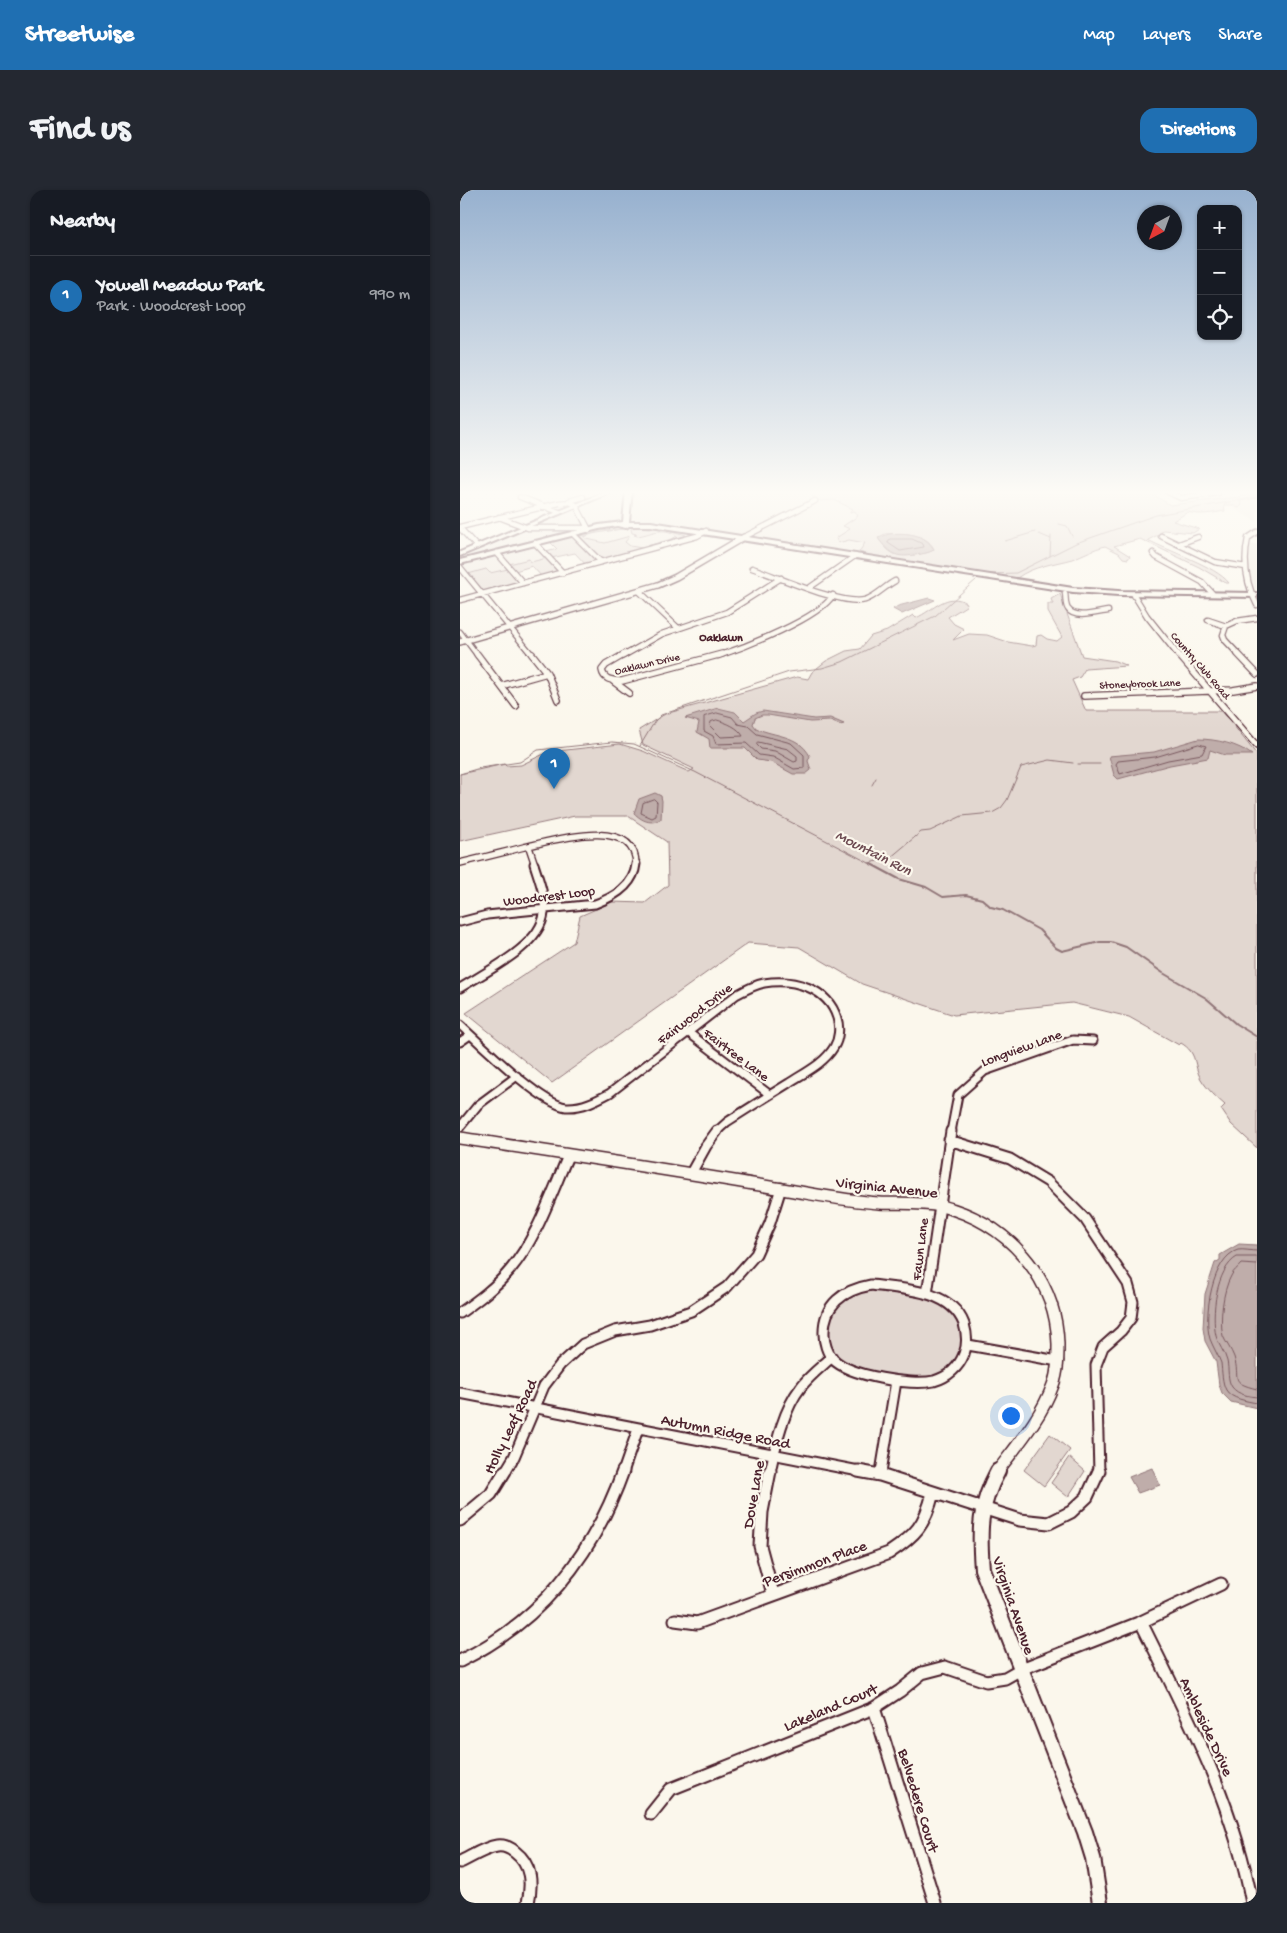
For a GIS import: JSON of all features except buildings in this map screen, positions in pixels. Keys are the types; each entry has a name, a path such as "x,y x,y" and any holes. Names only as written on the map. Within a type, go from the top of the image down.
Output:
{"main road":[{"path":"932,570 1065,592 1135,596 1255,598"},
{"path":"940,570 1067,589 1135,596 1212,593 1255,598"}],"street":[{"path":"462,570 548,674 558,700"},
{"path":"512,570 523,583"},
{"path":"560,570 563,573"},
{"path":"460,600 574,570"},
{"path":"463,641 636,592 676,578 690,570"},
{"path":"758,570 808,588 856,600 865,600 894,581"},
{"path":"808,588 835,570"},
{"path":"1180,570 1202,582 1212,593"},
{"path":"1247,570 1255,598"},
{"name":"Oaklawn Drive","path":"781,578 727,612 675,629 646,641 606,665 602,670 603,675 613,681 638,677 741,649 798,622 829,601 832,595"},
{"path":"636,592 675,629"},
{"path":"1065,592 1067,608 1071,611 1081,614 1108,611"},
{"name":"Country Club Road","path":"1135,596 1163,637 1257,746"},
{"path":"1208,620 1226,626 1236,621 1257,618"},
{"path":"1226,626 1223,635 1224,640 1257,674"},
{"path":"460,632 463,641 516,706"},
{"path":"501,686 548,674"},
{"path":"613,681 629,694"},
{"name":"Stoneybrook Lane","path":"1084,696 1241,689 1257,686"},
{"name":"Woodcrest Loop","path":"460,864 575,835 593,834 617,838 629,845 636,854 637,864 634,877 624,888 595,904 487,915 460,922"},
{"path":"460,988 518,950 533,937 541,926 544,898 529,847"},
{"name":"Fairwood Drive","path":"460,1025 517,1076 553,1104 572,1108 591,1104 610,1093 736,995 748,988 764,983 784,982 803,985 817,991 830,1001 837,1014 840,1029 834,1048 820,1062 727,1122 713,1134 691,1173"},
{"name":"Fairtree Lane","path":"689,1033 769,1094"},
{"path":"460,1042 470,1035"},
{"name":"Longview Lane","path":"939,1206 958,1095 965,1087 985,1071 1073,1040 1093,1041"},
{"path":"460,1127 464,1119 478,1105 517,1076"},
{"name":"Virginia Avenue","path":"460,1138 879,1203 915,1203 939,1206 984,1223 1003,1236 1025,1256 1044,1285 1057,1325 1058,1361 1054,1384 1040,1416 997,1472 983,1507 979,1534 982,1569 1085,1832 1093,1858 1100,1903"},
{"name":"Autumn Ridge Road","path":"460,1393 880,1475 1020,1520 1049,1523 1071,1512 1088,1497 1100,1469 1096,1365 1098,1355 1104,1343 1120,1334 1127,1326 1134,1303 1131,1290 1103,1243 1061,1192 1019,1163 949,1140"},
{"path":"460,1313 485,1295 511,1270 526,1248 568,1156"},
{"name":"Holly Leaf Road","path":"460,1520 491,1494 514,1457 544,1386 554,1372 583,1344 615,1331 650,1324 691,1311 727,1287 756,1254 770,1223 781,1188"},
{"name":"Fawn Lane","path":"927,1294 939,1206"},
{"path":"871,1285 927,1294 949,1304 961,1317 967,1332 968,1345 960,1362 948,1375 927,1383 896,1381 841,1365 832,1357 825,1342 823,1327 827,1310 837,1298 856,1287 871,1285"},
{"path":"968,1345 1058,1361"},
{"name":"Dove Lane","path":"773,1594 760,1546 762,1509 774,1455 786,1412 799,1389 832,1357"},
{"path":"880,1475 896,1381"},
{"path":"460,1661 473,1655 519,1624 556,1588 590,1544 616,1490 638,1429"},
{"name":"Persimmon Place","path":"675,1620 697,1623 889,1553 915,1536 927,1519 933,1493"},
{"name":"Lakeland Court","path":"651,1814 671,1789 874,1708 900,1692 922,1673 945,1668 986,1681 1004,1678 1141,1622 1220,1584"},
{"name":"Ambleside Drive","path":"1141,1622 1203,1752 1232,1819 1249,1882 1252,1903"},
{"name":"Belvedere Court","path":"874,1708 935,1903"},
{"path":"460,1862 498,1846 509,1848 518,1854 530,1872 531,1887 528,1903"}],"shaded area":[{"path":"465,570 483,570 468,574"},
{"path":"483,570 487,570 490,573 509,570 521,583 483,593 468,574"},
{"path":"487,570 504,570 490,573"},
{"path":"536,570 558,570 561,573 542,577"},
{"path":"962,570 1032,570 1017,578"},
{"path":"1204,570 1214,571 1229,583"},
{"path":"1249,570 1257,570 1257,592 1249,576"},
{"path":"1060,594 1082,656 1115,661 1127,666 1085,669 1080,677 1072,680 1086,711 1222,711 1257,755 1257,1148 1231,1124 1221,1109 1225,1105 1203,1083 1190,1051 1181,1043 1179,1045 1129,1017 1072,1003 954,1015 862,984 799,947 748,943 552,1083 466,1013 574,942 580,916 612,902 645,903 668,885 667,842 628,816 575,816 460,841 460,774 504,764 506,766 521,765 548,752 620,744 643,751 689,772 694,769 643,745 639,730 665,714 797,677 808,679 812,672 826,661 846,651 860,649 871,636 887,631 913,615 916,618 923,615 947,600 960,600 967,603 966,606 948,617 954,624 964,629 953,640 969,634 987,635 1008,642 1032,646 1036,645 1037,636 1041,635 1047,639 1057,641 1062,637 1048,612 1048,604 1053,604 1051,599"},
{"path":"856,1287 927,1294 961,1317 968,1345 948,1375 896,1381 841,1365 832,1357 824,1332 827,1310"},
{"path":"1050,1434 1070,1450 1044,1486 1024,1470"},
{"path":"1069,1457 1085,1471 1068,1497 1051,1483"}],"water":[{"path":"929,598 935,600 902,614 893,609 898,606"},
{"path":"718,708 735,712 744,721 763,711 814,719 830,718 844,724 840,725 830,721 810,722 768,715 755,718 753,724 756,728 793,740 805,749 810,756 808,761 811,770 806,774 793,774 771,762 757,760 745,748 710,748 709,739 697,732 699,722 685,718"},
{"path":"1198,739 1226,743 1252,755 1225,755 1210,750 1208,758 1170,765 1118,779 1114,775 1109,756 1154,752"},
{"path":"655,793 661,796 661,819 654,822 640,818 634,813 639,799"},
{"path":"1239,1244 1257,1245 1257,1408 1231,1402 1222,1393 1216,1362 1205,1341 1203,1328 1205,1294 1215,1263 1220,1260 1220,1255"},
{"path":"1152,1468 1160,1485 1138,1493 1129,1477"}],"waterway":[{"path":"989,574 1016,573 1022,570"},
{"path":"640,746 655,721 661,715 789,672 822,668 842,662 935,616 976,580"},
{"name":"Mountain Run","path":"460,774 480,768 520,762 538,750 612,742 634,744 695,772 869,863"},
{"path":"869,863 890,858 921,832 930,831 962,816 992,813 1001,808 1007,800 1021,767 1050,760 1073,763"},
{"path":"1078,764 1100,764"},
{"path":"872,785 876,778"},
{"name":"Mountain Run","path":"869,863 873,865"},
{"name":"Mountain Run","path":"871,864 899,879 926,887 943,897 966,895 982,899 991,907 1003,910 1039,930 1056,948 1062,951 1100,942 1111,942 1126,947 1163,973 1206,998 1236,1024 1257,1037"}],"place":[{"name":"Yowell Meadow Park","path":"554,789"}],"district":[{"name":"Oaklawn","path":"721,637"}]}
